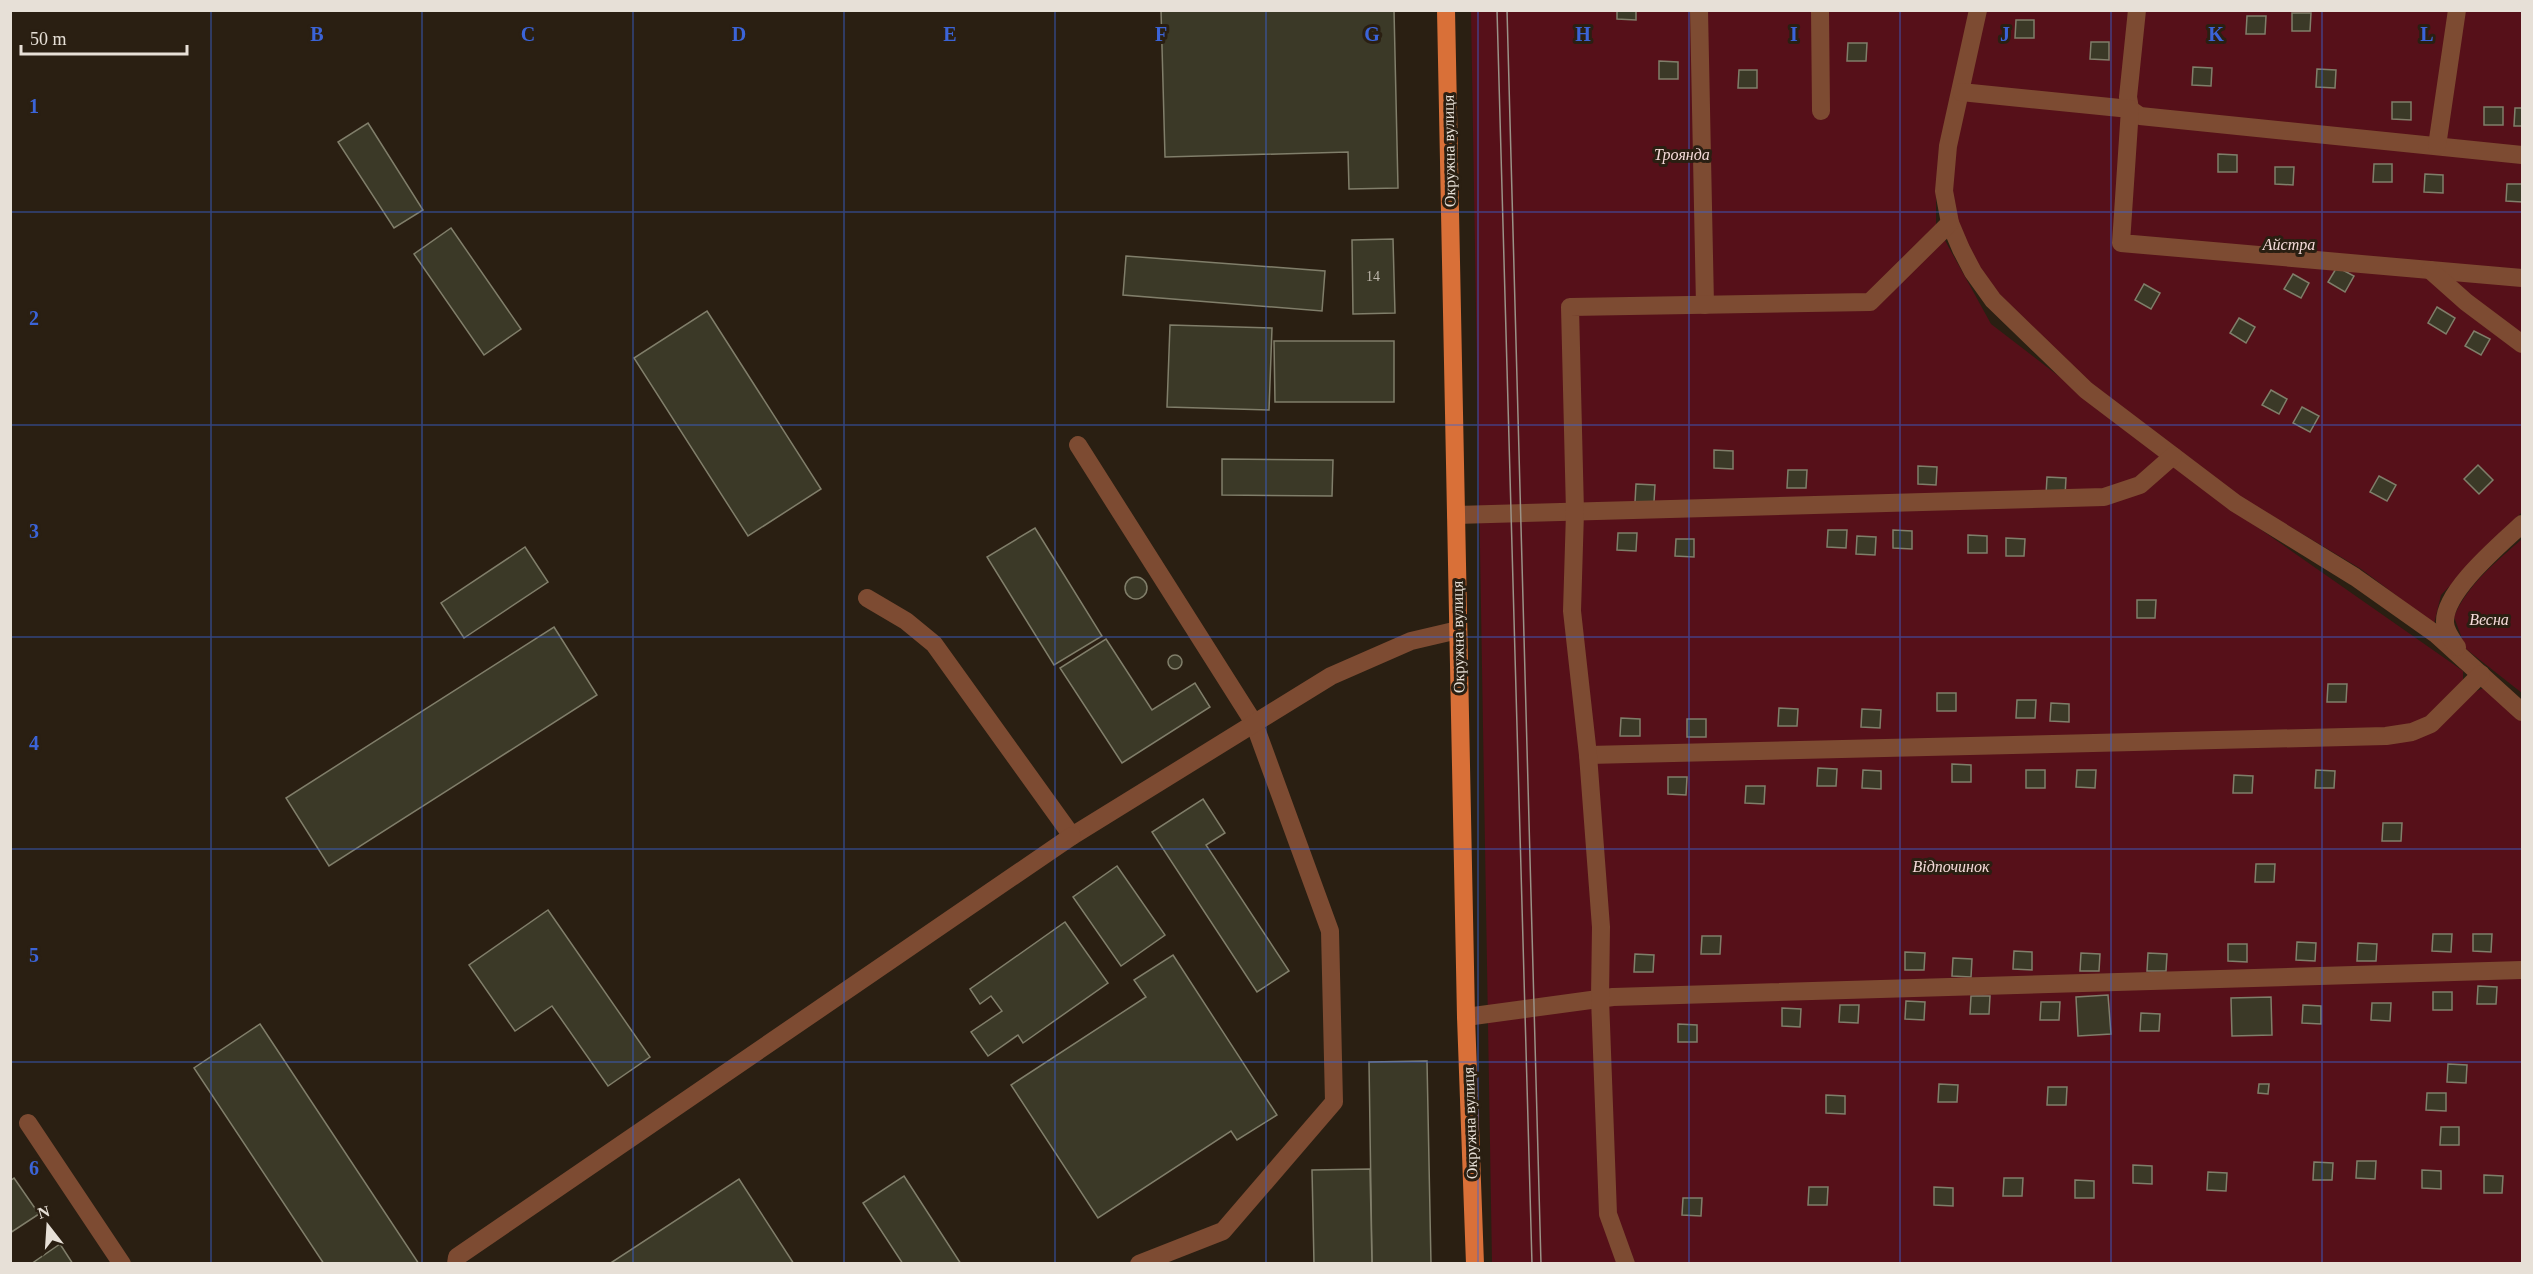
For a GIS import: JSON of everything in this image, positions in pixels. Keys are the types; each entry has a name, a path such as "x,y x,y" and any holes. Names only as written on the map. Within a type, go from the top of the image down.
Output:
{"main road":[{"name":"Окружна вулиця","path":"1446,10 1466,1017 1474,1263"}],"street":[{"path":"1699,10 1705,305"},
{"path":"1820,10 1821,111"},
{"path":"1978,10 1948,146 1944,191 1950,223 1973,272 1993,300 2086,390 2235,503 2355,577 2437,635 2523,712"},
{"path":"2137,10 2128,97 2130,109 2121,243 2523,278"},
{"path":"2437,146 2457,10"},
{"path":"1961,92 2130,109 2140,116 2523,155"},
{"path":"1626,1263 1608,1214 1600,998 1600,927 1588,755 1572,611 1575,512 1570,308 1870,302 1950,223"},
{"path":"2430,270 2466,302 2523,344"},
{"path":"1078,445 1254,723 1330,931 1334,1102 1223,1231 1139,1263"},
{"path":"1456,515 2104,497 2140,485 2173,456"},
{"path":"2464,659 2448,633 2445,622 2449,605 2454,595 2491,553 2523,524"},
{"path":"867,598 906,621 934,644 1071,836"},
{"path":"456,1263 457,1257 1071,836 1331,676 1365,659 1411,641 1458,630"},
{"path":"1588,755 2386,736 2412,732 2431,723 2481,674"},
{"path":"1466,1017 1600,998 2523,970"},
{"path":"28,1123 122,1263"}],"green space":[{"name":"Відпочинок","path":"1471,11 1971,11 1936,193 1936,224 1991,324 2230,508 2463,671 2463,685 2472,693 2486,687 2522,719 2522,1263 1492,1263"},
{"name":"Айстра","path":"1985,11 2522,11 2522,512 2441,595 2434,624 2361,569 2242,498 2098,392 2024,321 1980,273 1951,214 1955,151"},
{"name":"Весна","path":"2522,539 2522,693 2466,649 2454,617 2475,584"}],"building":[{"path":"1161,10 1394,10 1398,188 1349,189 1348,152 1165,157"},
{"path":"1617,10 1636,10 1636,20 1617,19"},
{"path":"2292,13 2311,13 2310,31 2292,31"},
{"path":"2247,16 2266,16 2265,34 2246,34"},
{"path":"2016,20 2034,20 2034,38 2015,38"},
{"path":"2091,42 2109,42 2109,60 2090,59"},
{"path":"1848,43 1867,43 1866,61 1847,61"},
{"path":"1659,61 1678,62 1678,79 1659,79"},
{"path":"2193,67 2212,68 2211,86 2192,85"},
{"path":"2317,69 2336,70 2335,88 2316,87"},
{"path":"1739,70 1757,70 1757,88 1738,88"},
{"path":"2392,102 2411,102 2411,120 2392,119"},
{"path":"2484,107 2503,107 2503,125 2484,125"},
{"path":"2515,108 2522,108 2522,126 2514,126"},
{"path":"368,123 423,210 394,228 338,142"},
{"path":"2218,154 2237,155 2237,172 2218,172"},
{"path":"2374,164 2392,164 2392,182 2373,182"},
{"path":"2275,167 2294,167 2293,185 2275,184"},
{"path":"2425,174 2443,175 2443,193 2424,192"},
{"path":"2507,184 2522,184 2522,202 2506,201"},
{"path":"451,228 521,329 484,355 414,254"},
{"path":"1393,239 1395,313 1353,314 1352,240"},
{"path":"1126,256 1325,271 1322,311 1123,295"},
{"path":"2337,267 2354,276 2345,292 2328,282"},
{"path":"2293,274 2309,283 2301,298 2284,289"},
{"path":"2144,284 2160,293 2151,309 2135,300"},
{"path":"2437,307 2455,318 2446,334 2428,323"},
{"path":"707,311 821,489 748,536 634,358"},
{"path":"2239,318 2255,327 2246,343 2230,333"},
{"path":"1170,325 1272,328 1269,410 1167,407"},
{"path":"2474,331 2490,339 2481,355 2465,346"},
{"path":"1274,341 1394,341 1394,402 1275,402"},
{"path":"2271,390 2287,399 2279,414 2262,405"},
{"path":"2302,407 2319,416 2310,432 2293,423"},
{"path":"1714,450 1733,451 1733,469 1714,468"},
{"path":"1222,459 1333,460 1332,496 1222,495"},
{"path":"2478,465 2493,480 2479,494 2464,479"},
{"path":"1918,466 1937,467 1936,485 1918,484"},
{"path":"1788,470 1807,470 1806,488 1787,488"},
{"path":"2379,476 2396,485 2387,501 2370,492"},
{"path":"2047,477 2066,478 2065,496 2046,495"},
{"path":"1636,484 1655,485 1654,502 1635,502"},
{"path":"1035,528 1102,636 1054,665 987,557"},
{"path":"1828,530 1847,530 1846,548 1827,547"},
{"path":"1893,530 1912,531 1912,549 1893,548"},
{"path":"1618,533 1637,533 1636,551 1617,550"},
{"path":"1968,535 1987,536 1987,553 1968,553"},
{"path":"1857,536 1876,537 1875,555 1856,554"},
{"path":"2006,538 2025,539 2024,556 2006,556"},
{"path":"1676,539 1694,539 1694,557 1675,556"},
{"path":"525,547 548,582 464,638 441,603"},
{"path":"1132,577 1140,577 1147,584 1147,592 1140,599 1132,599 1125,592 1125,584"},
{"path":"2137,600 2156,600 2155,618 2137,618"},
{"path":"554,627 597,695 329,866 286,798"},
{"path":"1106,639 1152,710 1195,683 1210,707 1122,763 1060,668"},
{"path":"1172,655 1178,655 1182,662 1178,669 1172,669 1168,665 1168,659"},
{"path":"2328,684 2347,684 2346,702 2327,702"},
{"path":"1937,693 1956,693 1956,711 1937,711"},
{"path":"2017,700 2036,700 2035,718 2016,718"},
{"path":"2051,703 2069,704 2069,722 2050,721"},
{"path":"1779,708 1798,709 1797,726 1778,726"},
{"path":"1862,709 1881,710 1880,728 1861,727"},
{"path":"1621,718 1640,719 1640,736 1620,736"},
{"path":"1687,719 1706,719 1706,737 1687,737"},
{"path":"1952,764 1971,765 1971,782 1952,782"},
{"path":"1818,768 1837,769 1836,786 1817,786"},
{"path":"1863,770 1881,771 1881,789 1862,788"},
{"path":"2026,770 2045,770 2045,788 2026,788"},
{"path":"2077,770 2096,770 2095,788 2076,787"},
{"path":"2316,770 2335,771 2334,788 2315,788"},
{"path":"2234,775 2253,776 2252,793 2233,793"},
{"path":"1668,777 1687,777 1686,795 1668,794"},
{"path":"1746,786 1765,786 1764,804 1745,803"},
{"path":"1203,799 1225,833 1206,845 1289,971 1257,992 1152,832"},
{"path":"2383,823 2402,823 2401,841 2382,841"},
{"path":"2256,864 2275,864 2274,882 2255,882"},
{"path":"1117,866 1165,935 1121,966 1073,897"},
{"path":"548,910 650,1057 608,1086 552,1006 515,1031 469,965"},
{"path":"1065,922 1108,983 1023,1043 1018,1035 988,1056 971,1032 1002,1011 991,996 980,1004 970,989"},
{"path":"2433,934 2452,934 2451,952 2432,951"},
{"path":"2473,934 2492,934 2491,952 2473,951"},
{"path":"1702,936 1721,936 1720,954 1701,954"},
{"path":"2297,942 2316,943 2315,961 2296,960"},
{"path":"2358,943 2377,944 2376,961 2357,961"},
{"path":"2228,944 2247,944 2247,962 2228,961"},
{"path":"2014,951 2032,952 2032,970 2013,969"},
{"path":"1905,952 1925,953 1924,970 1905,970"},
{"path":"2081,953 2100,954 2099,971 2080,971"},
{"path":"2148,953 2167,954 2166,971 2147,971"},
{"path":"1635,954 1654,955 1653,972 1634,972"},
{"path":"1173,955 1277,1115 1237,1140 1231,1131 1098,1218 1011,1085 1146,997 1134,980"},
{"path":"1953,958 1972,959 1971,977 1952,976"},
{"path":"2478,986 2497,987 2496,1004 2477,1004"},
{"path":"2433,992 2452,992 2452,1010 2433,1010"},
{"path":"2108,995 2111,1034 2078,1036 2076,997"},
{"path":"1971,996 1990,996 1989,1014 1970,1014"},
{"path":"2271,997 2272,1035 2232,1036 2231,998"},
{"path":"1906,1001 1925,1002 1924,1020 1905,1019"},
{"path":"2041,1002 2060,1002 2059,1020 2040,1020"},
{"path":"2372,1003 2391,1003 2390,1021 2371,1020"},
{"path":"1840,1005 1859,1005 1858,1023 1839,1022"},
{"path":"2303,1005 2321,1006 2321,1024 2302,1023"},
{"path":"1782,1008 1801,1009 1800,1027 1782,1026"},
{"path":"2141,1013 2160,1014 2159,1031 2140,1031"},
{"path":"260,1024 419,1264 324,1264 194,1068"},
{"path":"1678,1024 1697,1025 1697,1042 1678,1042"},
{"path":"1427,1061 1431,1264 1372,1264 1369,1062"},
{"path":"2448,1064 2467,1065 2466,1083 2447,1082"},
{"path":"1939,1084 1958,1085 1957,1102 1938,1102"},
{"path":"2259,1084 2269,1084 2268,1094 2258,1093"},
{"path":"2048,1087 2067,1087 2066,1105 2047,1105"},
{"path":"2427,1093 2446,1093 2446,1111 2426,1110"},
{"path":"1826,1095 1845,1096 1845,1114 1826,1113"},
{"path":"2441,1127 2459,1127 2459,1145 2440,1145"},
{"path":"2357,1161 2376,1161 2375,1179 2356,1178"},
{"path":"2314,1162 2333,1163 2332,1180 2313,1180"},
{"path":"2133,1165 2152,1166 2152,1184 2133,1183"},
{"path":"1370,1169 1372,1264 1314,1264 1312,1170"},
{"path":"2422,1170 2441,1171 2441,1189 2422,1188"},
{"path":"2208,1172 2227,1173 2226,1191 2207,1190"},
{"path":"2484,1175 2503,1176 2502,1193 2484,1193"},
{"path":"904,1176 961,1264 903,1264 863,1203"},
{"path":"14,1178 39,1214 10,1233 10,1181"},
{"path":"2004,1178 2023,1178 2022,1196 2003,1196"},
{"path":"739,1179 794,1264 609,1264"},
{"path":"2075,1180 2094,1181 2094,1198 2075,1198"},
{"path":"1809,1187 1828,1187 1827,1205 1808,1205"},
{"path":"1934,1187 1953,1188 1953,1206 1934,1205"},
{"path":"1683,1198 1702,1198 1701,1216 1682,1215"},
{"path":"60,1244 73,1264 31,1264"}],"tram line":[{"path":"1497,10 1532,1264"},
{"path":"1507,10 1541,1264"}],"park label":[{"name":"Троянда","path":"1682,154"}]}
